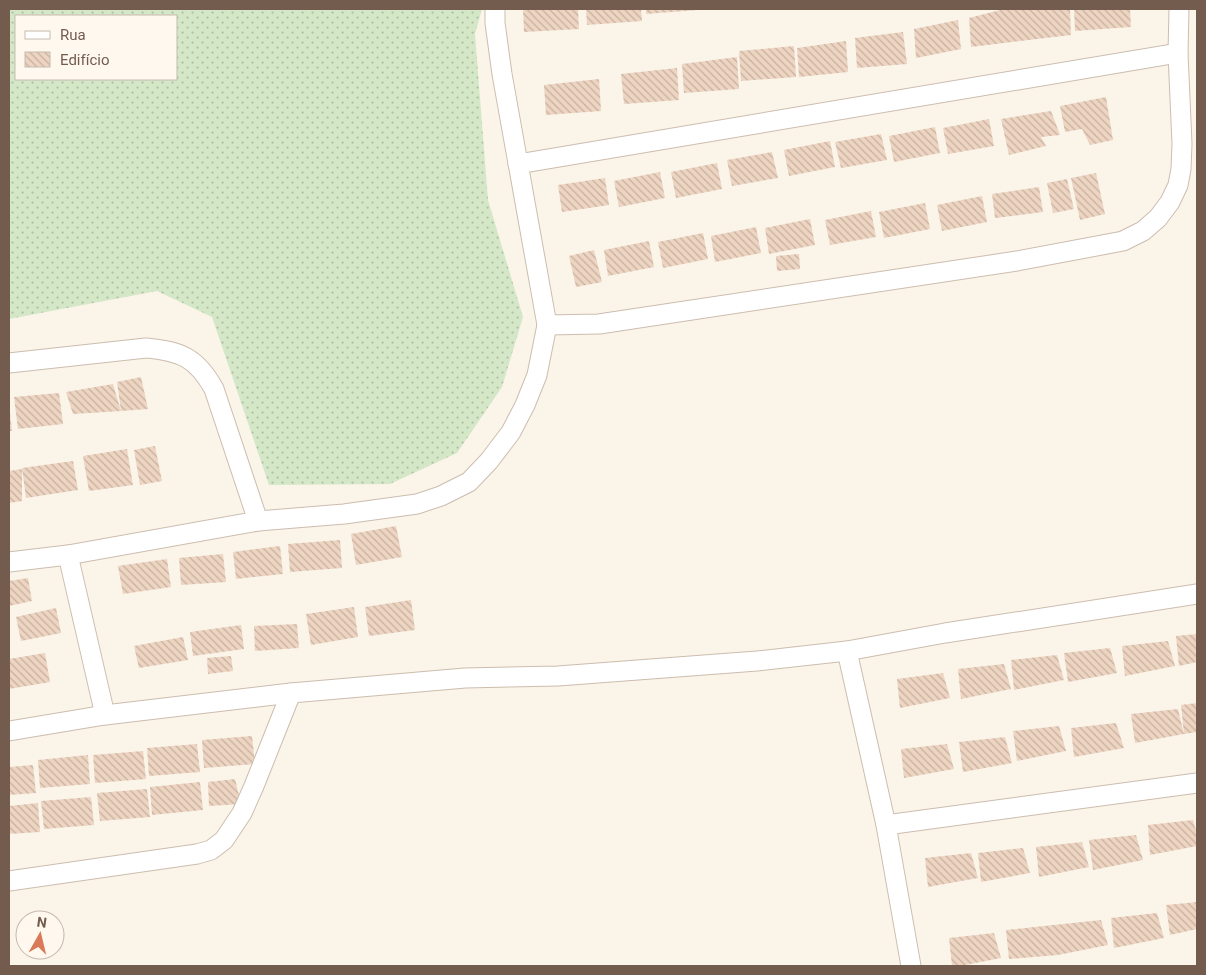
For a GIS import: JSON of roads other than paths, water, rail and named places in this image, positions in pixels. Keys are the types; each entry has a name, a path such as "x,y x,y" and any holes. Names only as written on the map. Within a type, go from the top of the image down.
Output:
{"street":[{"path":"9,562 68,555 258,521 344,514 417,504 441,496 469,482 489,461 511,432 537,375 547,325 502,74 495,9"},
{"path":"547,325 599,324 1017,261 1123,241 1142,231 1158,218 1170,202 1178,185 1182,144 1178,53 1179,9"},
{"path":"518,164 1178,53"},
{"path":"9,363 146,348 168,350 183,354 196,363 206,374 214,389 258,521"},
{"path":"68,555 105,715"},
{"path":"9,731 105,715 291,693 466,678 558,676 648,670 847,651 945,633 1197,594"},
{"path":"847,651 886,825 911,966"},
{"path":"9,881 197,854 217,846 232,829 242,813 291,693"},
{"path":"886,825 1197,783"}]}
